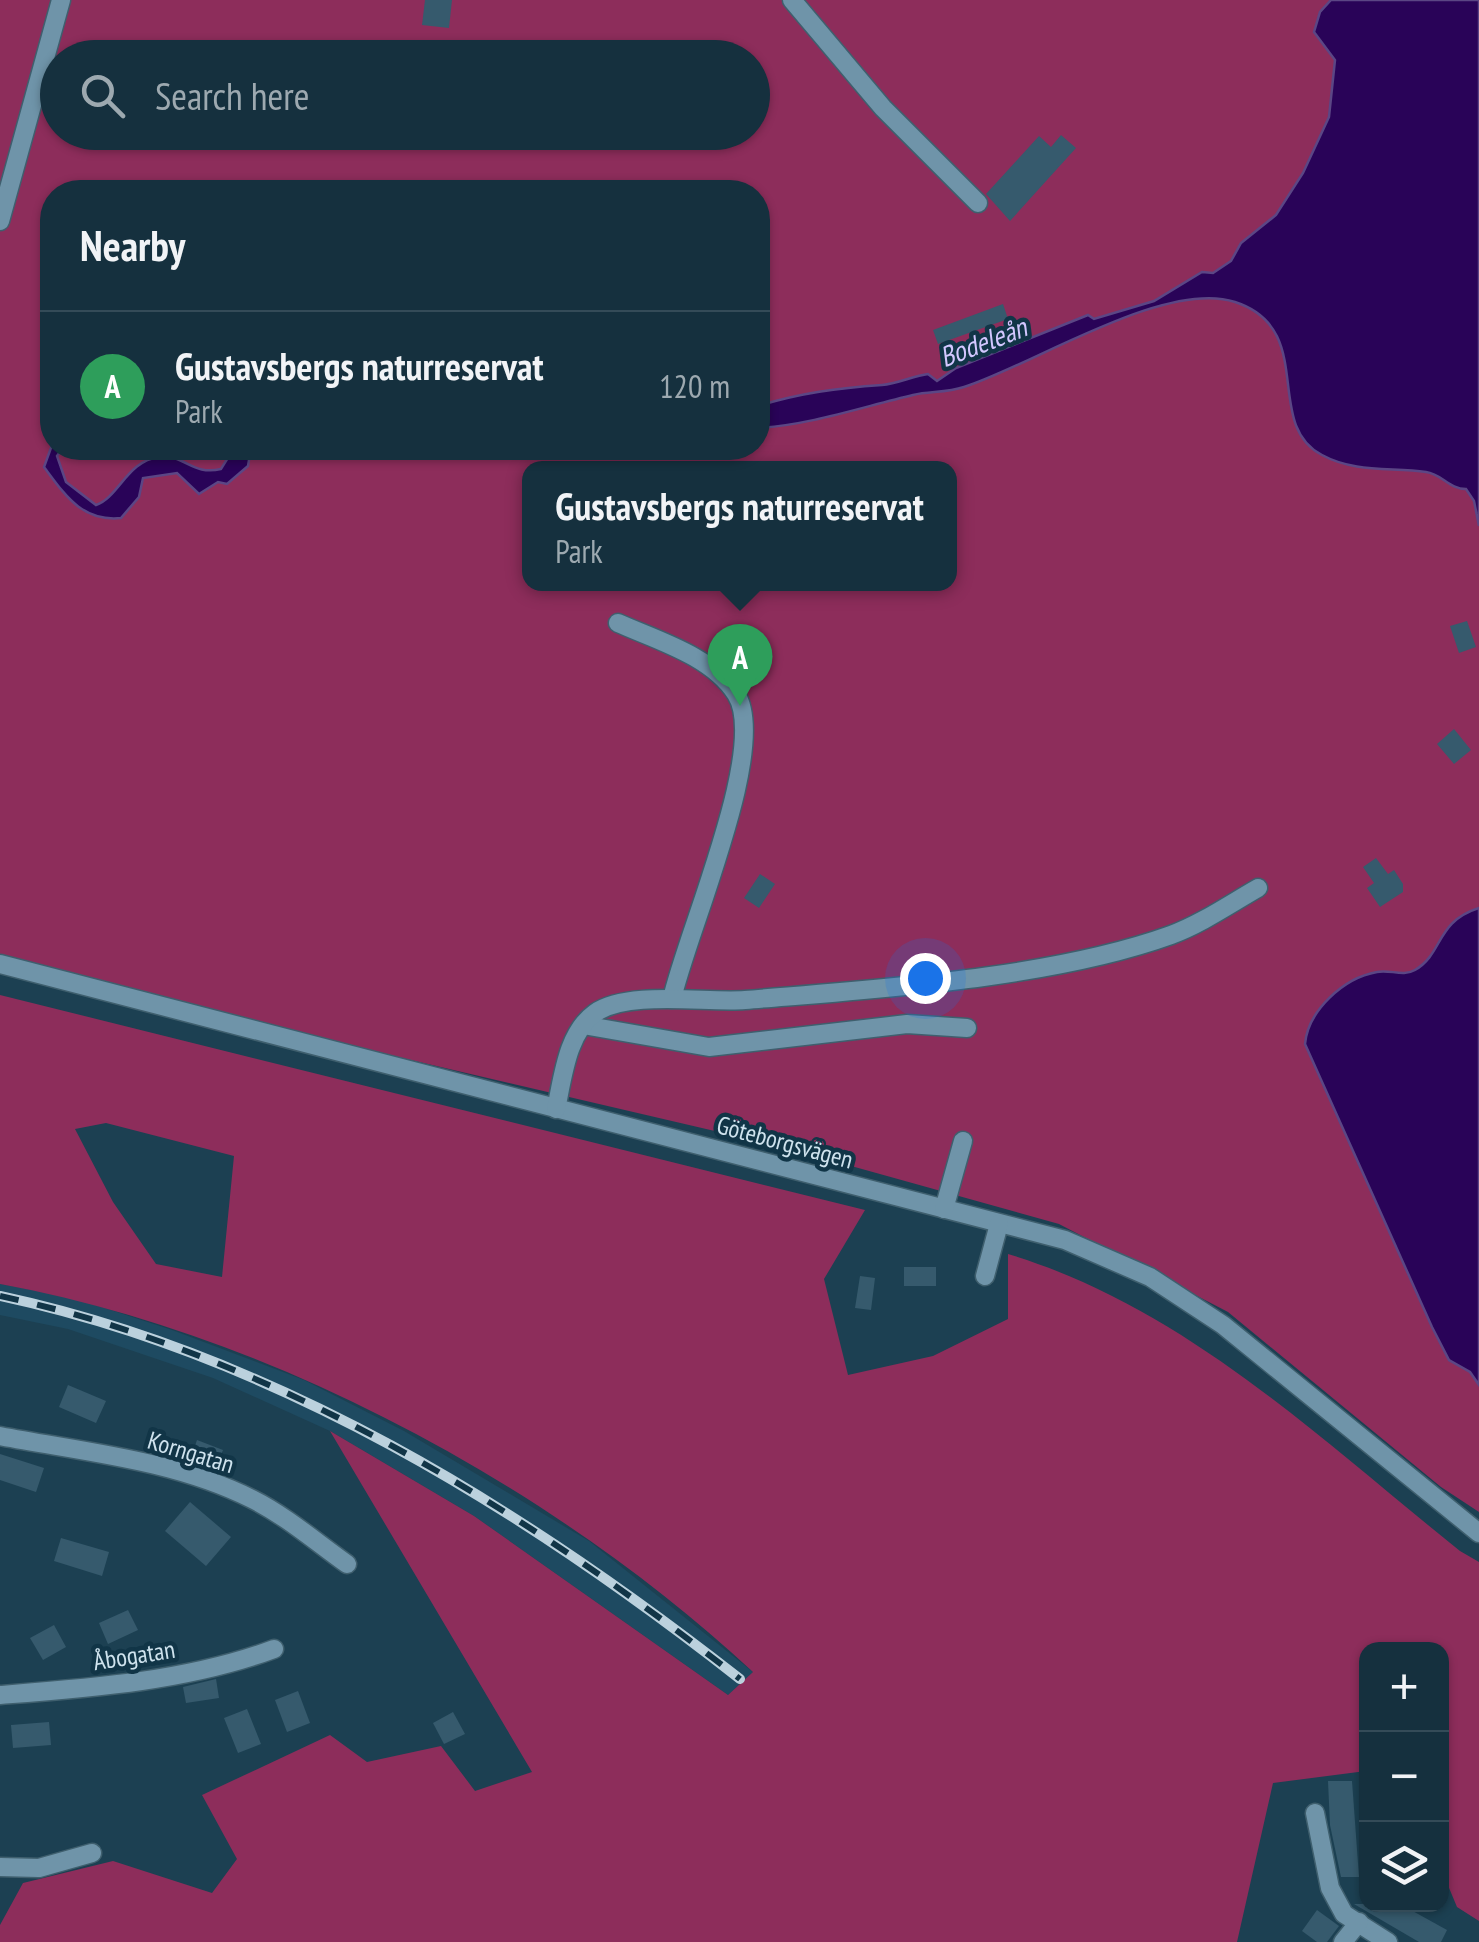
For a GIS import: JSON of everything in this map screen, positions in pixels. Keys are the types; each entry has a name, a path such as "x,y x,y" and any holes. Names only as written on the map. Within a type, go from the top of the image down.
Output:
{"street":[{"path":"50,40 61,0"},
{"path":"792,0 883,108 978,203"},
{"path":"0,221 40,76"},
{"path":"618,623 681,650 716,674 737,694 745,716 744,750 734,796 672,999"},
{"path":"556,1109 572,1044 597,1011 616,1004 672,999 743,1000 1038,967 1174,934 1258,888"},
{"name":"Göteborgsvägen","path":"0,964 1065,1240 1150,1277 1222,1325 1479,1533"},
{"path":"583,1025 709,1048 907,1024 966,1028"},
{"path":"944,1210 963,1141"},
{"path":"985,1276 999,1224"},
{"name":"Korngatan","path":"0,1436 140,1460 204,1480 251,1498 347,1564"},
{"name":"Åbogatan","path":"0,1695 157,1677 236,1663 274,1649"},
{"path":"1315,1812 1330,1888 1344,1914 1388,1942"},
{"path":"0,1866 38,1868 92,1853"},
{"path":"1343,1942 1358,1922"}],"shaded area":[{"path":"0,0 1479,0 1479,1512 1441,1487 1228,1312 1059,1224 783,1147 0,964"},
{"path":"1331,0 1479,0 1479,526 1474,501 1466,489 1426,472 1347,465 1322,455 1304,441 1295,422 1283,354 1275,333 1260,315 1235,302 1206,298 1173,303 1098,328 964,387 770,427 770,403 928,374 937,381 956,368 1088,315 1094,319 1154,301 1202,272 1213,273 1231,261 1241,243 1276,215 1303,173 1329,117 1335,60 1314,32 1320,12"},
{"path":"47,460 58,460 66,482 96,505 148,460 178,460 211,470 221,469 227,460 249,460 248,466 227,484 218,482 199,494 177,473 143,478 139,497 121,518 85,511 44,467"},
{"path":"1479,908 1479,1385 1470,1372 1449,1360 1432,1327 1305,1044 1320,1008 1340,989 1364,975 1415,970 1455,921"},
{"path":"0,995 865,1210 824,1279 848,1375 933,1356 1008,1319 1008,1254 1072,1277 1191,1341 1247,1380 1460,1551 1479,1562 1479,1921 1457,1907 1449,1888 1449,1642 1359,1642 1359,1772 1273,1783 1237,1942 0,1942 0,1925 23,1883 113,1861 212,1893 237,1859 202,1795 330,1735 367,1762 441,1746 475,1791 532,1772 330,1431 474,1516 728,1695 753,1672 675,1604 589,1540 498,1481 403,1427 304,1380 203,1339 101,1307 0,1284","holes":["106,1123 234,1156 222,1277 156,1264 113,1202 75,1129"]},
{"path":"0,1284 71,1297 172,1330 304,1380 404,1431 589,1541 753,1672 728,1695 474,1516 330,1431 213,1378 68,1329 0,1315"}],"building":[{"path":"425,0 452,0 449,28 422,25"},
{"path":"1061,135 1076,148 1010,221 986,194 1039,136 1051,147"},
{"path":"1003,304 1008,319 938,344 933,330"},
{"path":"1467,621 1476,647 1459,653 1450,626"},
{"path":"1454,729 1471,750 1454,764 1437,744"},
{"path":"1376,858 1388,874 1394,870 1403,884 1403,892 1380,907 1367,888 1374,883 1363,867"},
{"path":"760,874 775,884 759,908 744,898"},
{"path":"904,1267 936,1267 936,1286 904,1286"},
{"path":"860,1276 875,1278 871,1310 855,1308"},
{"path":"68,1385 106,1401 96,1423 59,1407"},
{"path":"197,1440 223,1450 215,1470 190,1461"},
{"path":"0,1454 44,1468 36,1492 0,1480"},
{"path":"190,1502 231,1537 206,1566 165,1531"},
{"path":"61,1538 109,1552 102,1576 54,1561"},
{"path":"128,1610 138,1630 108,1644 99,1623"},
{"path":"54,1625 66,1647 43,1660 30,1638"},
{"path":"216,1679 219,1698 186,1703 183,1687"},
{"path":"298,1691 310,1723 287,1732 275,1700"},
{"path":"247,1709 261,1744 238,1753 224,1718"},
{"path":"453,1712 465,1734 444,1744 433,1723"},
{"path":"49,1722 51,1745 13,1748 11,1725"},
{"path":"1328,1781 1352,1781 1359,1877 1341,1877 1330,1825"},
{"path":"1317,1910 1339,1926 1327,1942 1317,1942 1302,1931"},
{"path":"1368,1912 1414,1912 1447,1930 1441,1942 1419,1942"}],"railway":[{"path":"0,1296 102,1322 201,1357 298,1398 391,1446 483,1498 571,1555 740,1679"}],"place":[{"name":"Gustavsbergs naturreservat","path":"740,706"}],"water label":[{"name":"Bodeleån","path":"983,342"}]}
